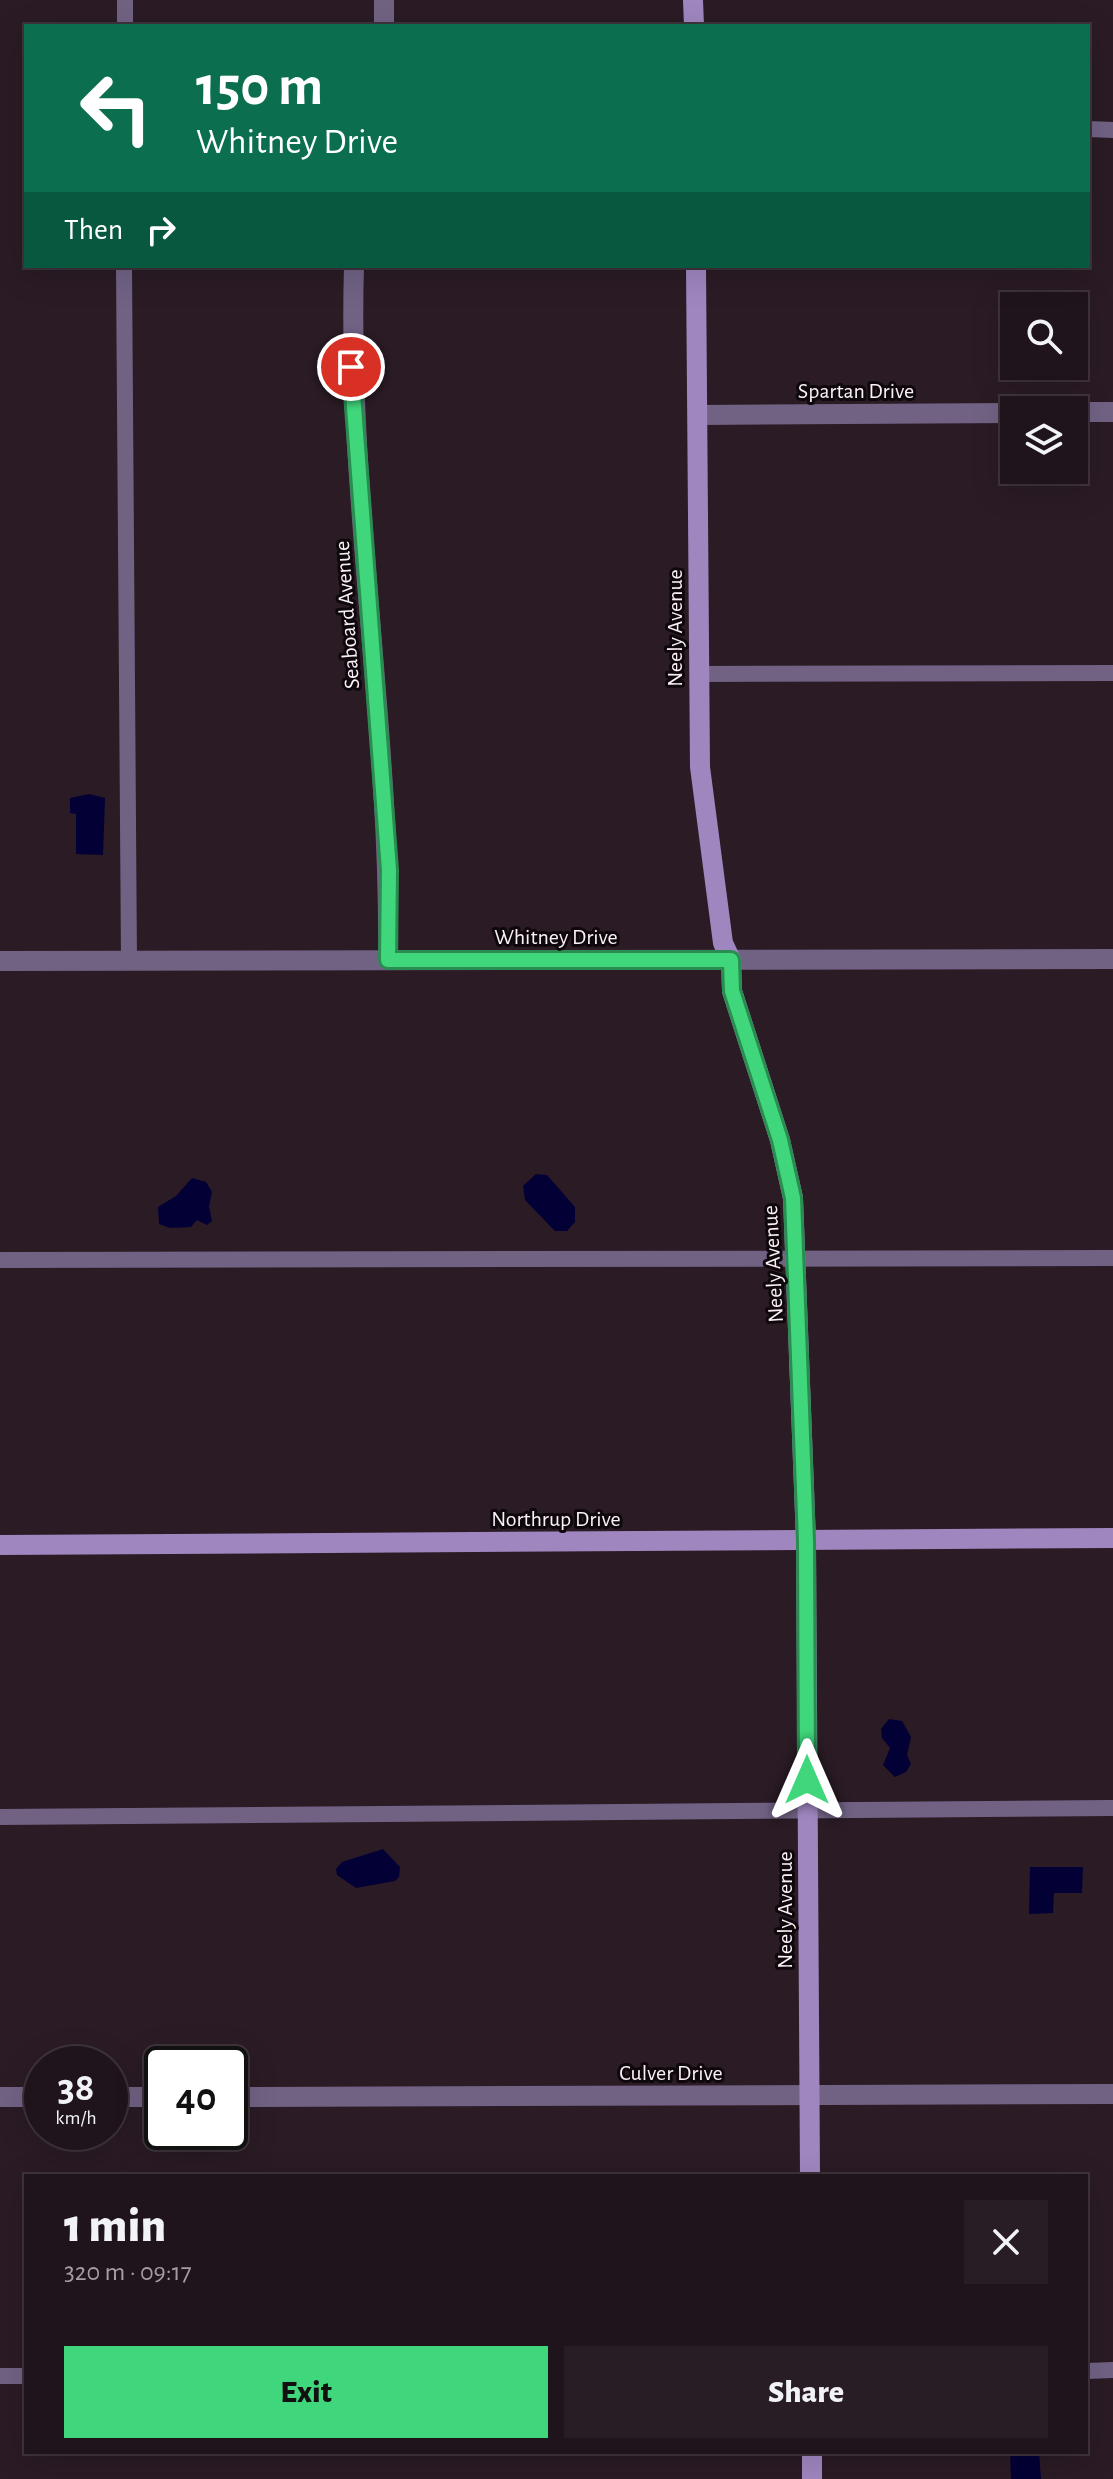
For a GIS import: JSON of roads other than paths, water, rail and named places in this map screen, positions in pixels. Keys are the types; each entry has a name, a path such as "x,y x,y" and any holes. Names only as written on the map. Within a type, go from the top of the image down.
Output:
{"street":[{"path":"384,0 384,24"},
{"path":"693,0 694,24"},
{"name":"Seaboard Avenue","path":"354,268 351,367 389,870 388,960"},
{"name":"Neely Avenue","path":"696,268 698,674 700,767 706,826 723,943 731,960 732,991 780,1140 793,1198 806,1541 810,2174"},
{"path":"1088,412 1113,412"},
{"name":"Spartan Drive","path":"698,415 1000,413"},
{"name":"Whitney Drive","path":"0,961 1113,959"},
{"name":"Northrup Drive","path":"0,1545 1113,1538"},
{"name":"Culver Drive","path":"248,2097 1113,2094"},
{"path":"0,2097 24,2097"},
{"path":"812,2454 812,2479"}],"lane":[{"path":"125,0 125,24"},
{"path":"1090,129 1113,130"},
{"path":"124,268 129,961"},
{"path":"698,674 1113,673"},
{"path":"0,1260 1113,1258"},
{"path":"0,1817 1113,1808"},
{"path":"1088,2371 1113,2370"},
{"path":"0,2376 24,2376"}]}
